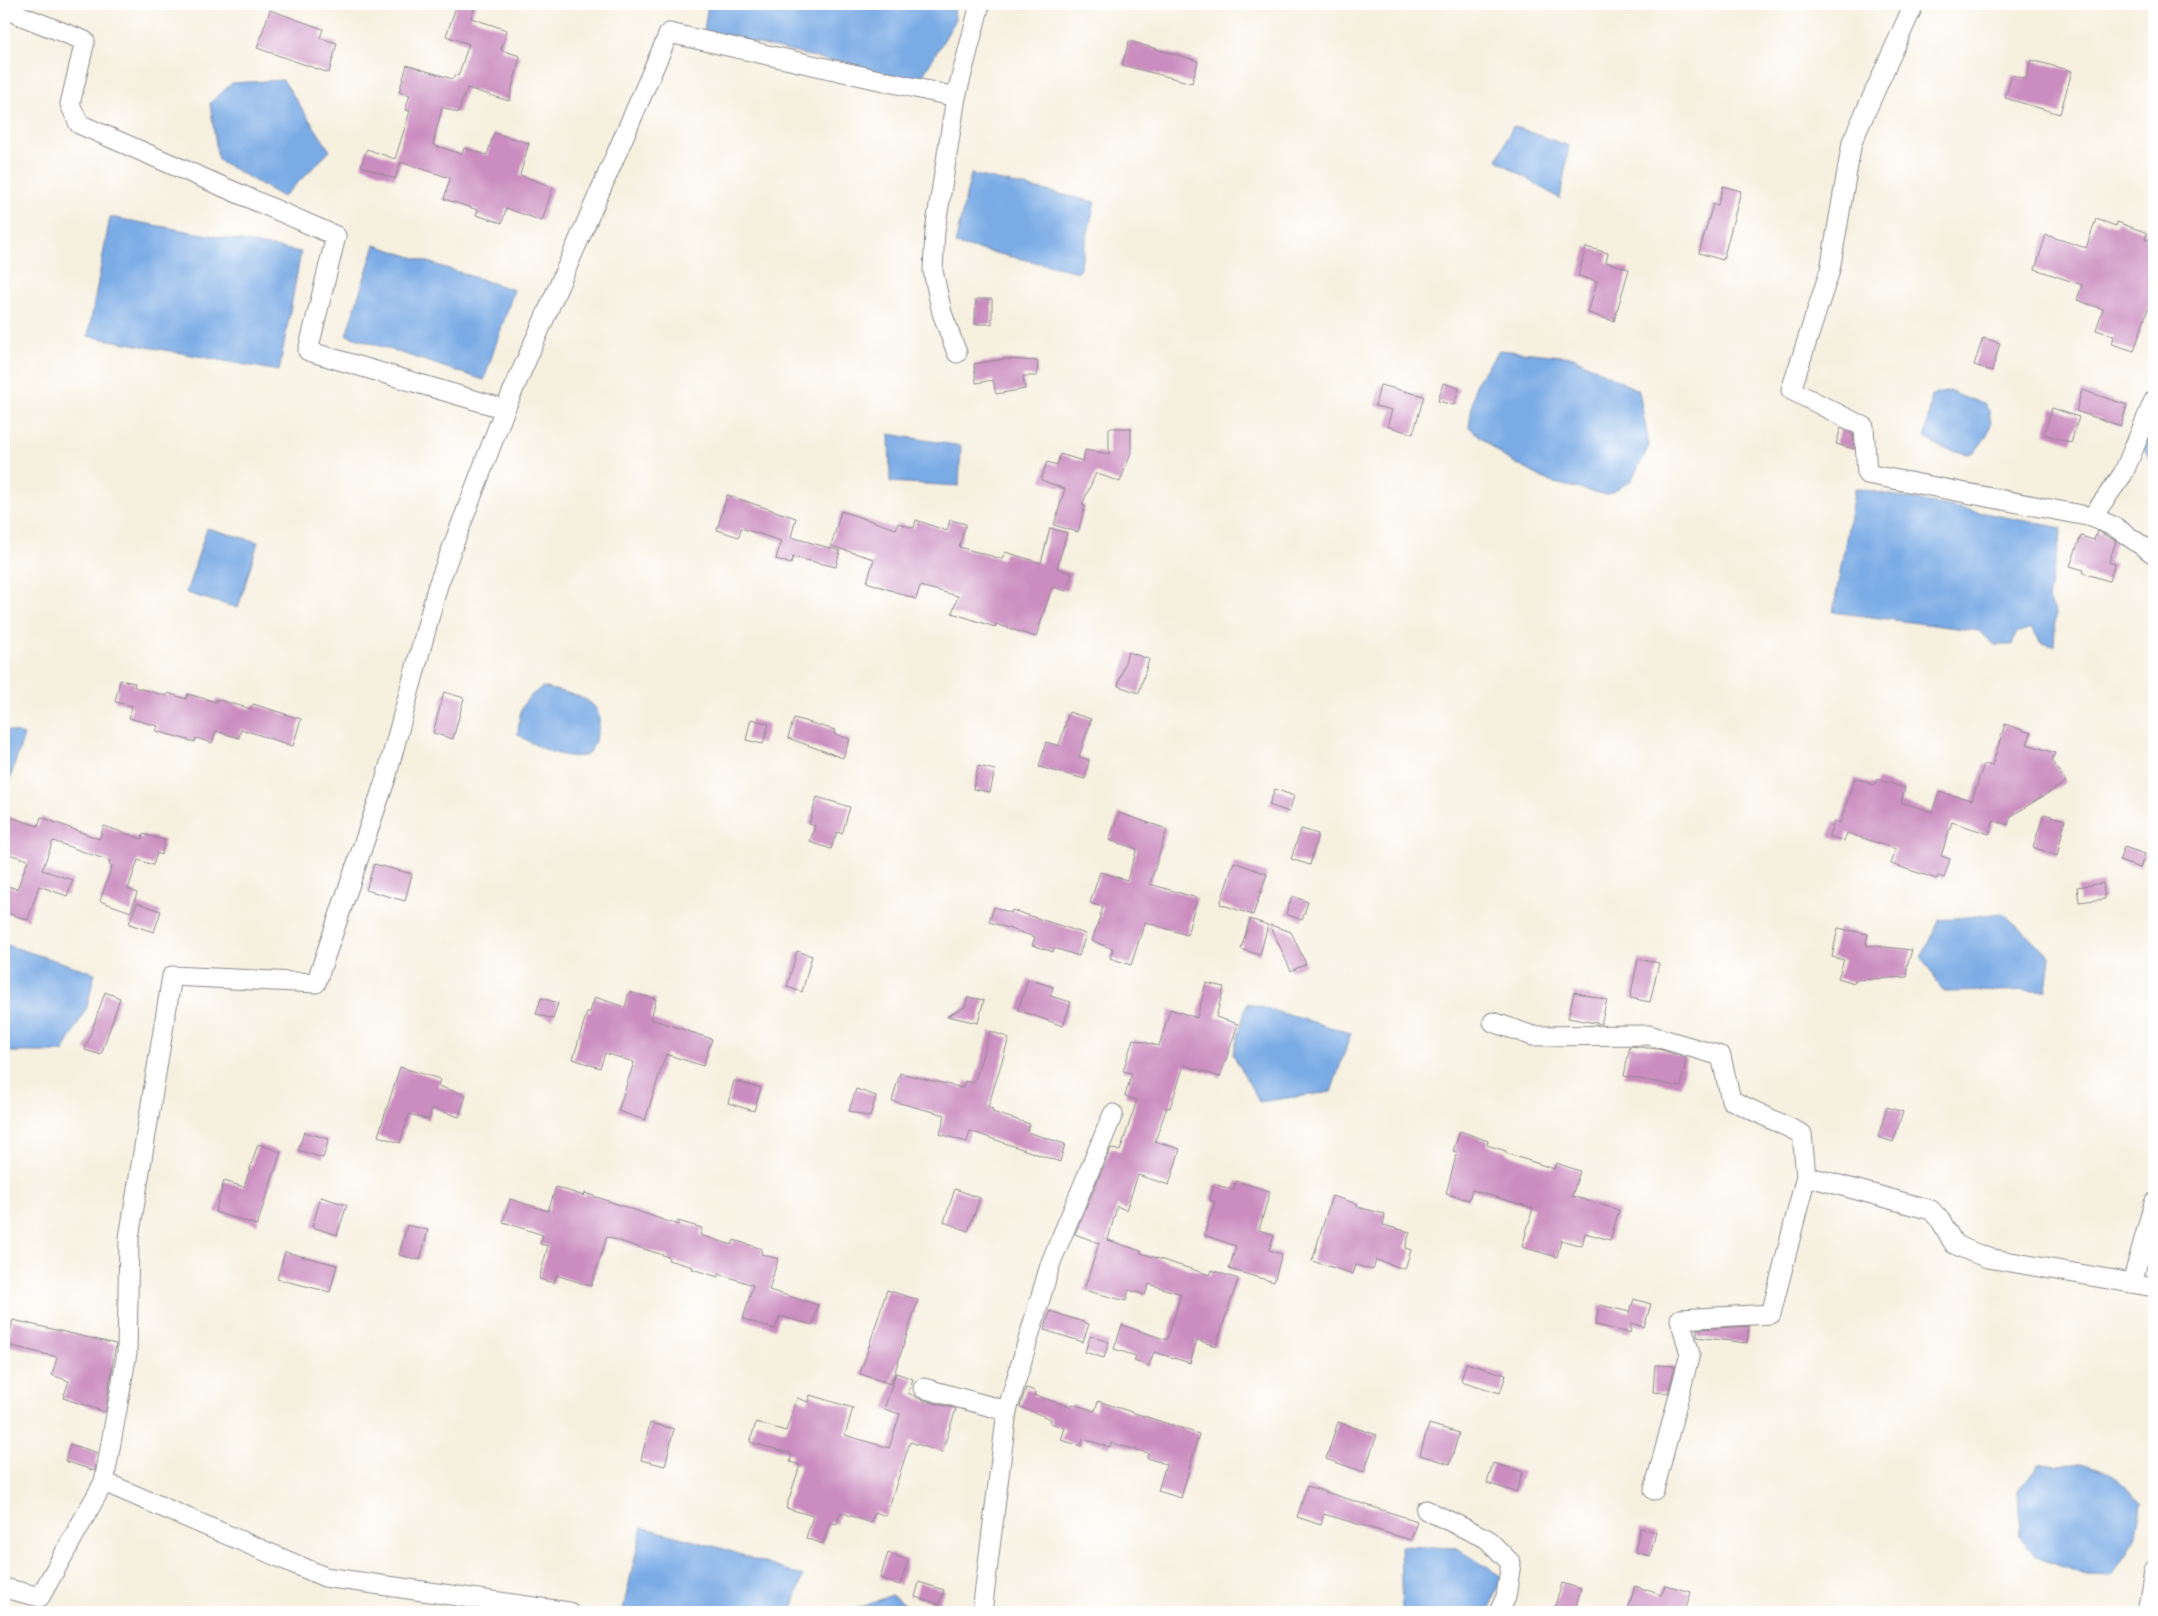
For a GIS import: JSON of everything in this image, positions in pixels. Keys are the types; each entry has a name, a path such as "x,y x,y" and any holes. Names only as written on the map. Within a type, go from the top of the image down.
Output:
{"street":[{"path":"957,353 942,313 933,271 935,231 956,97 980,4"},
{"path":"1914,4 1852,142 1830,270 1791,390 1864,427 1867,474 2092,517 2115,528 2154,554"},
{"path":"4,10 85,41 70,104 79,124 336,236 308,350 505,408"},
{"path":"4,1588 40,1597 104,1482 127,1353 129,1238 172,976 316,983 386,778 438,585 505,408 669,33 956,97"},
{"path":"2092,517 2123,474 2154,400"},
{"path":"1493,1022 1533,1036 1648,1034 1721,1056 1732,1100 1802,1134 1806,1176 1771,1314 1680,1319 1690,1354 1654,1490"},
{"path":"982,1612 1007,1411 1051,1262 1113,1114"},
{"path":"1806,1176 1931,1210 1941,1221 1954,1244 1980,1255 2154,1287"},
{"path":"2132,1283 2154,1203"},
{"path":"923,1388 1007,1411"},
{"path":"104,1482 325,1577 569,1612"},
{"path":"1426,1510 1487,1539 1511,1563 1506,1598 1499,1612"},
{"path":"2147,1612 2154,1570"}],"water":[{"path":"708,4 954,4 955,21 919,82 704,31"},
{"path":"283,80 330,151 283,197 218,160 210,103 232,83"},
{"path":"1513,126 1569,146 1560,199 1497,160"},
{"path":"971,174 1095,202 1079,272 955,244"},
{"path":"110,217 301,252 279,371 88,336"},
{"path":"375,245 514,290 484,380 346,335"},
{"path":"1499,350 1573,357 1639,391 1649,446 1631,481 1607,495 1550,482 1504,457 1469,427 1475,385"},
{"path":"1950,391 1965,398 1984,403 1989,411 1991,424 1986,437 1975,452 1968,454 1943,448 1933,444 1925,436 1932,395"},
{"path":"2154,431 2154,471 2138,433"},
{"path":"889,434 961,446 959,486 890,482"},
{"path":"1855,488 2062,528 2048,598 2056,613 2054,646 2041,643 2032,628 2016,633 2012,645 1995,645 1979,631 1833,612"},
{"path":"207,528 258,542 238,608 186,593"},
{"path":"543,687 583,698 597,710 599,719 598,730 594,743 587,755 569,756 551,752 533,744 518,734 523,706 530,697"},
{"path":"4,729 24,735 4,797"},
{"path":"2003,913 2050,956 2046,990 1944,992 1921,957 1939,920"},
{"path":"4,944 95,973 87,1007 63,1052 4,1052"},
{"path":"1247,1003 1351,1033 1331,1092 1259,1102 1233,1054"},
{"path":"2081,1464 2110,1473 2141,1502 2138,1524 2132,1542 2124,1558 2111,1576 2085,1575 2036,1557 2020,1537 2018,1491 2038,1465"},
{"path":"642,1527 724,1549 803,1576 791,1612 632,1612 623,1609"},
{"path":"1400,1546 1457,1548 1502,1577 1488,1612 1402,1612"},
{"path":"891,1595 918,1612 853,1611"}],"building":[{"path":"457,4 476,4 471,18 507,30 501,50 520,56 509,101 467,88 458,113 442,107 433,145 462,154 464,148 487,155 494,133 529,143 520,175 553,187 542,221 506,208 502,223 476,215 478,210 444,199 450,178 401,162 395,179 361,166 367,149 395,159 410,111 405,110 410,95 399,92 407,65 453,79 455,75 458,76 469,44 446,36"},
{"path":"270,10 323,29 320,38 337,43 329,73 257,48"},
{"path":"1129,41 1198,61 1192,83 1122,65"},
{"path":"2031,60 2072,71 2060,114 2005,98 2012,75 2026,79"},
{"path":"1723,186 1741,191 1723,260 1699,253 1713,204 1718,205"},
{"path":"2096,219 2116,226 2117,222 2147,233 2145,239 2154,242 2154,291 2134,351 2112,344 2114,336 2096,330 2103,309 2077,300 2082,285 2035,269 2046,235 2086,248"},
{"path":"1586,247 1608,253 1606,262 1629,269 1614,321 1588,313 1597,281 1578,276"},
{"path":"976,299 992,299 992,324 975,324"},
{"path":"1983,338 2000,343 1992,371 1974,365"},
{"path":"1004,359 1038,361 1037,376 1023,376 1025,389 996,394 993,380 976,383 974,364"},
{"path":"1443,383 1459,388 1454,405 1438,401"},
{"path":"1380,385 1424,396 1413,434 1387,426 1392,410 1375,406"},
{"path":"2082,390 2127,405 2121,426 2076,411"},
{"path":"2052,408 2079,417 2071,443 2044,434"},
{"path":"1109,428 1131,428 1131,453 1120,482 1096,473 1082,505 1085,506 1078,532 1054,525 1065,489 1041,480 1047,462 1057,465 1060,454 1083,461 1085,450 1109,454"},
{"path":"1841,428 1853,434 1854,449 1836,444"},
{"path":"727,495 796,518 791,537 840,551 836,567 793,557 791,564 776,559 781,541 741,528 739,537 717,530"},
{"path":"841,511 896,529 898,523 914,528 916,520 947,531 950,520 966,524 959,547 1002,559 1005,552 1041,563 1050,528 1067,533 1057,568 1072,573 1067,591 1052,587 1036,637 996,624 995,627 952,613 958,596 920,586 916,599 867,582 874,559 831,546"},
{"path":"2097,531 2116,541 2109,562 2115,564 2109,581 2083,573 2084,570 2070,566 2081,536 2094,540"},
{"path":"1128,652 1149,659 1139,693 1118,686"},
{"path":"120,680 135,683 134,687 167,696 168,693 186,699 188,694 216,702 216,699 251,709 253,704 301,719 293,746 241,729 239,738 216,731 212,743 196,738 195,742 156,731 158,726 129,718 132,706 115,702"},
{"path":"444,692 464,698 453,739 433,733"},
{"path":"1069,712 1091,719 1079,757 1089,760 1085,779 1039,767 1046,742 1059,746"},
{"path":"794,718 835,730 834,734 850,739 843,758 788,738"},
{"path":"751,719 769,724 763,744 746,740"},
{"path":"2005,724 2031,733 2027,744 2055,753 2052,760 2066,782 2011,816 2008,825 1994,821 1989,834 1952,822 1941,856 1950,859 1944,878 1938,876 1937,879 1891,864 1896,849 1847,833 1844,841 1829,836 1834,821 1840,823 1855,778 1875,785 1877,779 1905,788 1901,802 1932,812 1939,792 1972,800 1984,764 1992,766"},
{"path":"978,766 995,770 990,792 973,789"},
{"path":"1275,789 1294,796 1289,812 1269,805"},
{"path":"817,797 850,807 842,834 837,832 831,849 810,842 815,826 809,824"},
{"path":"1119,813 1167,829 1150,884 1197,898 1187,935 1145,922 1131,965 1110,958 1113,949 1092,941 1103,907 1090,903 1100,872 1127,880 1137,849 1109,840"},
{"path":"2044,814 2065,820 2057,856 2033,847"},
{"path":"4,815 38,826 41,817 99,839 104,826 142,839 143,834 165,840 161,855 157,853 153,865 138,860 128,889 137,893 131,912 100,901 112,866 109,865 110,861 53,841 42,870 73,880 67,896 39,886 28,920 4,912 4,901 8,886 17,889 28,860 5,853 8,842 4,841"},
{"path":"1301,829 1318,834 1310,865 1291,859"},
{"path":"2124,847 2145,854 2140,868 2119,861"},
{"path":"1234,862 1267,874 1253,915 1220,904"},
{"path":"374,864 412,874 405,901 366,890"},
{"path":"2103,883 2105,899 2079,902 2077,887"},
{"path":"1292,896 1308,902 1302,920 1286,914"},
{"path":"137,903 161,911 154,932 129,924"},
{"path":"994,907 1011,913 1012,910 1086,934 1079,956 1054,948 1053,952 1032,945 1035,937 989,922"},
{"path":"1250,919 1268,925 1260,955 1241,949"},
{"path":"1270,925 1291,932 1306,964 1291,971"},
{"path":"1838,928 1868,934 1866,945 1912,950 1907,966 1907,977 1855,980 1854,983 1838,978 1844,960 1832,957"},
{"path":"797,951 812,956 802,992 787,987"},
{"path":"1638,959 1659,963 1650,1002 1630,998"},
{"path":"1028,979 1053,987 1050,996 1071,1002 1063,1026 1018,1010"},
{"path":"1206,983 1224,987 1216,1017 1238,1024 1220,1077 1184,1065 1170,1108 1167,1107 1155,1141 1180,1149 1169,1185 1138,1175 1126,1210 1117,1206 1108,1240 1141,1251 1141,1253 1210,1275 1212,1270 1238,1279 1216,1346 1197,1340 1190,1363 1154,1352 1149,1366 1134,1361 1136,1356 1114,1349 1122,1325 1167,1340 1181,1294 1149,1284 1145,1295 1129,1290 1126,1301 1084,1290 1099,1243 1075,1234 1111,1148 1120,1151 1137,1100 1125,1096 1132,1073 1123,1071 1133,1039 1159,1046 1170,1009 1197,1018"},
{"path":"105,992 120,998 101,1055 85,1050"},
{"path":"629,992 656,999 651,1019 712,1039 703,1066 666,1054 645,1120 618,1111 634,1062 605,1053 600,1068 573,1059 587,1012 590,1012 595,997 625,1007"},
{"path":"1574,992 1607,1000 1601,1024 1568,1018"},
{"path":"968,997 984,1000 978,1023 947,1016 965,1007"},
{"path":"541,998 558,1003 553,1019 536,1014"},
{"path":"990,1031 1009,1038 988,1107 993,1109 992,1112 1030,1124 1027,1132 1065,1144 1060,1162 970,1131 967,1142 940,1134 945,1115 892,1101 900,1073 963,1088 965,1081 974,1083"},
{"path":"1630,1046 1658,1049 1686,1058 1681,1087 1624,1076"},
{"path":"400,1067 440,1079 438,1086 466,1095 459,1117 432,1108 429,1120 409,1114 400,1143 378,1136"},
{"path":"734,1081 761,1088 754,1111 728,1103"},
{"path":"856,1089 876,1096 870,1117 849,1111"},
{"path":"1887,1107 1903,1112 1893,1142 1878,1137"},
{"path":"1460,1131 1488,1141 1487,1145 1506,1151 1506,1153 1554,1169 1556,1163 1580,1171 1572,1196 1619,1210 1610,1240 1585,1233 1582,1246 1561,1240 1557,1257 1522,1247 1533,1208 1472,1190 1469,1200 1446,1194 1457,1152 1453,1151"},
{"path":"304,1132 329,1139 323,1158 298,1150"},
{"path":"258,1144 281,1152 257,1225 215,1212 224,1181 244,1187"},
{"path":"1236,1181 1270,1191 1259,1230 1274,1235 1269,1250 1282,1254 1274,1282 1229,1269 1236,1246 1204,1235 1215,1202 1210,1200 1214,1184 1234,1190"},
{"path":"556,1187 584,1196 585,1193 678,1225 678,1221 702,1228 700,1235 732,1245 734,1240 762,1249 761,1254 778,1259 769,1290 818,1305 813,1325 780,1316 775,1329 743,1319 753,1285 719,1274 718,1277 692,1269 693,1267 668,1260 669,1257 607,1237 591,1286 556,1275 554,1283 539,1279 548,1246 540,1244 543,1235 503,1222 510,1199 548,1211"},
{"path":"955,1189 980,1198 968,1231 944,1222"},
{"path":"1332,1196 1358,1204 1357,1207 1385,1214 1383,1225 1410,1232 1405,1248 1411,1250 1405,1269 1376,1260 1373,1270 1356,1265 1353,1274 1312,1261"},
{"path":"321,1197 347,1205 337,1235 312,1227"},
{"path":"407,1225 428,1230 420,1260 399,1255"},
{"path":"285,1252 337,1265 330,1292 277,1279"},
{"path":"887,1290 918,1300 891,1384 860,1374"},
{"path":"1634,1299 1651,1304 1644,1327 1631,1323 1630,1333 1595,1325 1600,1305 1630,1312"},
{"path":"1050,1311 1089,1324 1083,1342 1044,1330"},
{"path":"13,1320 116,1344 105,1412 63,1398 69,1381 52,1375 57,1357 7,1345"},
{"path":"1749,1326 1747,1343 1697,1337 1697,1329"},
{"path":"1090,1336 1109,1342 1104,1358 1085,1352"},
{"path":"1466,1363 1506,1375 1500,1393 1461,1381"},
{"path":"1655,1365 1675,1366 1668,1393 1653,1392"},
{"path":"896,1373 913,1379 908,1393 920,1399 956,1409 942,1452 910,1442 886,1516 875,1512 871,1523 840,1512 837,1524 830,1522 823,1544 806,1538 813,1516 786,1508 800,1465 790,1462 792,1454 750,1442 756,1422 786,1431 797,1398 808,1402 810,1395 853,1408 845,1435 889,1448 900,1414 884,1409"},
{"path":"1026,1388 1035,1391 1034,1395 1071,1407 1072,1404 1095,1411 1098,1401 1199,1434 1181,1498 1158,1491 1166,1464 1147,1458 1148,1453 1111,1443 1110,1447 1083,1439 1081,1446 1061,1440 1065,1428 1050,1423 1051,1419 1020,1407"},
{"path":"1338,1422 1377,1435 1364,1472 1326,1459"},
{"path":"650,1423 674,1429 665,1466 641,1460"},
{"path":"1429,1424 1459,1433 1450,1464 1420,1455"},
{"path":"70,1444 98,1453 95,1471 65,1461"},
{"path":"1493,1463 1523,1472 1516,1492 1487,1483"},
{"path":"1307,1486 1417,1521 1411,1540 1324,1514 1321,1525 1297,1517"},
{"path":"1640,1528 1656,1532 1650,1556 1635,1552"},
{"path":"888,1553 908,1560 900,1585 880,1578"},
{"path":"919,1582 944,1590 939,1604 915,1597"},
{"path":"1562,1583 1581,1589 1574,1612 1553,1612"},
{"path":"1665,1585 1691,1592 1685,1612 1637,1612 1628,1609 1635,1586 1662,1595"}]}
